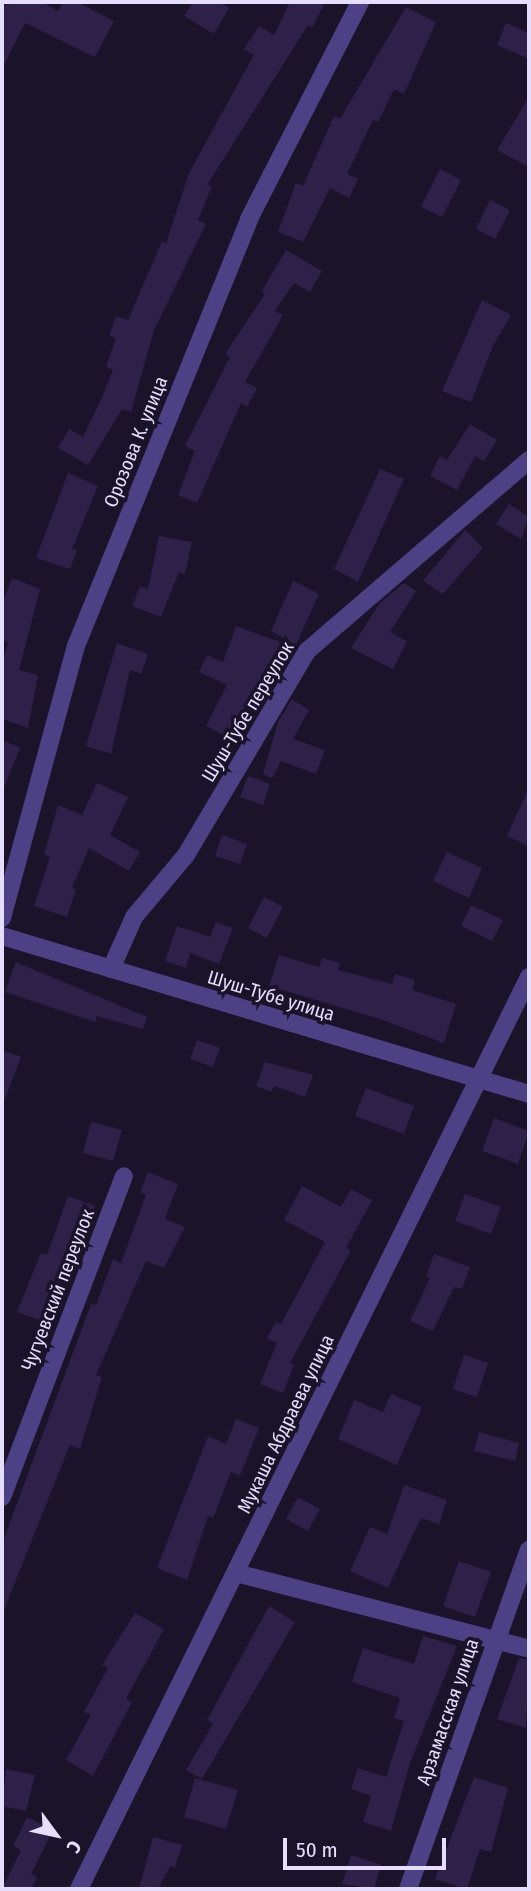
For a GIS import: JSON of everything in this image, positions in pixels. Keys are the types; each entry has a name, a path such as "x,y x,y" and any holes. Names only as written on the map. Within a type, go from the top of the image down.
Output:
{"street":[{"name":"Орозова К. улица","path":"2,918 76,646 249,219 360,2"},
{"name":"Шуш-Тубе переулок","path":"111,969 134,917 186,855 307,651 529,460"},
{"name":"Шуш-Тубе улица","path":"2,936 529,1094"},
{"name":"Мукаша Абдраева улица","path":"79,1889 529,977"},
{"name":"Чугуевский переулок","path":"2,1497 124,1176"},
{"name":"Арзамасская улица","path":"408,1889 495,1639 529,1550"},
{"path":"236,1573 529,1648"}],"building":[{"path":"7,2 42,2 58,11 63,2 77,2 114,21 95,57 25,23 2,69 2,11"},
{"path":"193,2 219,2 229,8 214,34 184,16"},
{"path":"290,2 325,2 313,27 308,25 207,185 212,186 198,220 206,224 154,330 131,412 122,409 88,465 58,448 69,429 83,437 102,397 113,370 106,367 116,338 109,336 116,316 128,320 162,241 166,243 189,173 254,55 244,49 259,26 274,35"},
{"path":"406,7 436,22 404,94 394,89 378,122 373,120 347,174 358,179 349,198 330,188 303,242 278,232 296,183 303,186 334,116 340,119"},
{"path":"506,23 529,33 529,59 497,45"},
{"path":"529,97 529,167 497,150"},
{"path":"440,169 461,180 442,217 421,207"},
{"path":"490,200 510,210 495,239 476,229"},
{"path":"286,250 322,271 310,292 294,283 275,311 283,315 245,382 257,388 247,407 241,403 197,503 178,495 195,451 185,446 230,357 225,354 265,294 262,291"},
{"path":"482,300 511,315 493,346 471,402 442,391"},
{"path":"470,424 497,440 484,461 475,456 457,490 430,476 440,456 447,460"},
{"path":"380,469 404,479 358,582 334,569"},
{"path":"68,473 98,486 72,549 77,550 70,569 36,558"},
{"path":"509,504 529,517 521,539 496,524"},
{"path":"465,530 483,548 443,594 423,581"},
{"path":"159,536 192,542 185,574 179,572 161,617 132,606 140,586 148,589"},
{"path":"12,578 40,589 19,670 38,675 28,728 2,719 2,665 8,642 2,640 2,604"},
{"path":"293,581 319,594 296,645 271,631"},
{"path":"404,583 416,591 390,632 407,641 393,669 351,648 379,604"},
{"path":"236,626 280,642 265,681 272,688 259,710 247,704 229,738 206,726 227,685 199,672 207,655 223,662"},
{"path":"117,643 148,654 141,674 130,670 111,754 86,746"},
{"path":"292,699 309,710 293,739 325,750 316,774 281,761 272,778 263,774 278,722"},
{"path":"2,740 20,748 2,793"},
{"path":"248,776 270,784 263,805 240,797"},
{"path":"97,783 128,797 110,835 140,852 129,871 89,848 72,888 76,889 67,917 34,906 50,857 44,854 58,805 82,815"},
{"path":"529,788 529,846 507,836"},
{"path":"222,835 247,844 240,864 215,856"},
{"path":"447,852 482,868 469,898 433,881"},
{"path":"264,897 283,907 267,938 248,928"},
{"path":"471,905 503,920 492,941 461,926"},
{"path":"216,922 233,928 219,964 190,953 186,968 165,961 177,926 210,937"},
{"path":"279,955 319,967 322,958 340,963 338,970 392,984 395,974 415,980 412,990 456,1004 444,1043 380,1019 269,986"},
{"path":"16,962 147,1017 143,1029 97,1016 95,1022 5,992"},
{"path":"197,1040 220,1048 213,1067 190,1059"},
{"path":"2,1050 21,1057 3,1104 2,1104"},
{"path":"265,1062 313,1075 305,1097 274,1086 271,1092 256,1086"},
{"path":"366,1088 414,1106 404,1134 355,1116"},
{"path":"494,1118 529,1131 518,1164 482,1151"},
{"path":"91,1122 122,1130 113,1161 83,1153"},
{"path":"148,1172 178,1184 165,1219 185,1227 164,1268 146,1261 96,1375 102,1377 80,1449 70,1445 2,1615 2,1544 91,1304 96,1305 113,1259 121,1263 146,1195 140,1193"},
{"path":"302,1186 341,1207 351,1189 372,1200 346,1248 351,1250 290,1363 294,1365 283,1393 260,1384 277,1343 267,1338 276,1322 281,1324 325,1242 284,1220"},
{"path":"465,1194 501,1207 491,1234 455,1221"},
{"path":"68,1196 95,1206 83,1239 78,1237 47,1323 17,1312 41,1253 47,1255"},
{"path":"434,1254 470,1267 462,1289 454,1287 433,1331 410,1321 430,1278 426,1276"},
{"path":"464,1355 488,1363 477,1397 453,1389"},
{"path":"391,1394 422,1407 397,1465 338,1439 354,1400 383,1412"},
{"path":"236,1419 259,1428 240,1476 231,1472 213,1518 208,1516 187,1580 157,1568 208,1436 226,1444"},
{"path":"479,1432 519,1443 515,1461 474,1451"},
{"path":"404,1485 447,1500 439,1524 421,1518 388,1588 350,1571 370,1527 387,1534"},
{"path":"298,1497 320,1509 308,1531 286,1519"},
{"path":"459,1561 491,1572 475,1617 443,1606"},
{"path":"269,1606 295,1622 202,1779 186,1770 213,1724 207,1720"},
{"path":"135,1613 164,1629 126,1699 132,1702 93,1776 66,1760 91,1715 84,1712 108,1668 102,1665"},
{"path":"423,1636 457,1646 410,1763 391,1831 363,1822 371,1796 351,1789 358,1768 386,1777 404,1721 394,1718 400,1698 352,1682 363,1648 414,1664"},
{"path":"519,1658 529,1660 526,1728 497,1719"},
{"path":"6,1769 35,1775 26,1811 2,1806"},
{"path":"474,1777 508,1788 491,1852 480,1849 467,1889 435,1879"},
{"path":"195,1778 238,1790 226,1829 184,1817"},
{"path":"27,1817 53,1830 31,1874 37,1877 31,1889 2,1889 21,1850 13,1846"},
{"path":"153,1837 182,1845 175,1867 170,1866 158,1889 139,1889"},
{"path":"351,1855 381,1865 374,1889 342,1884"}]}
